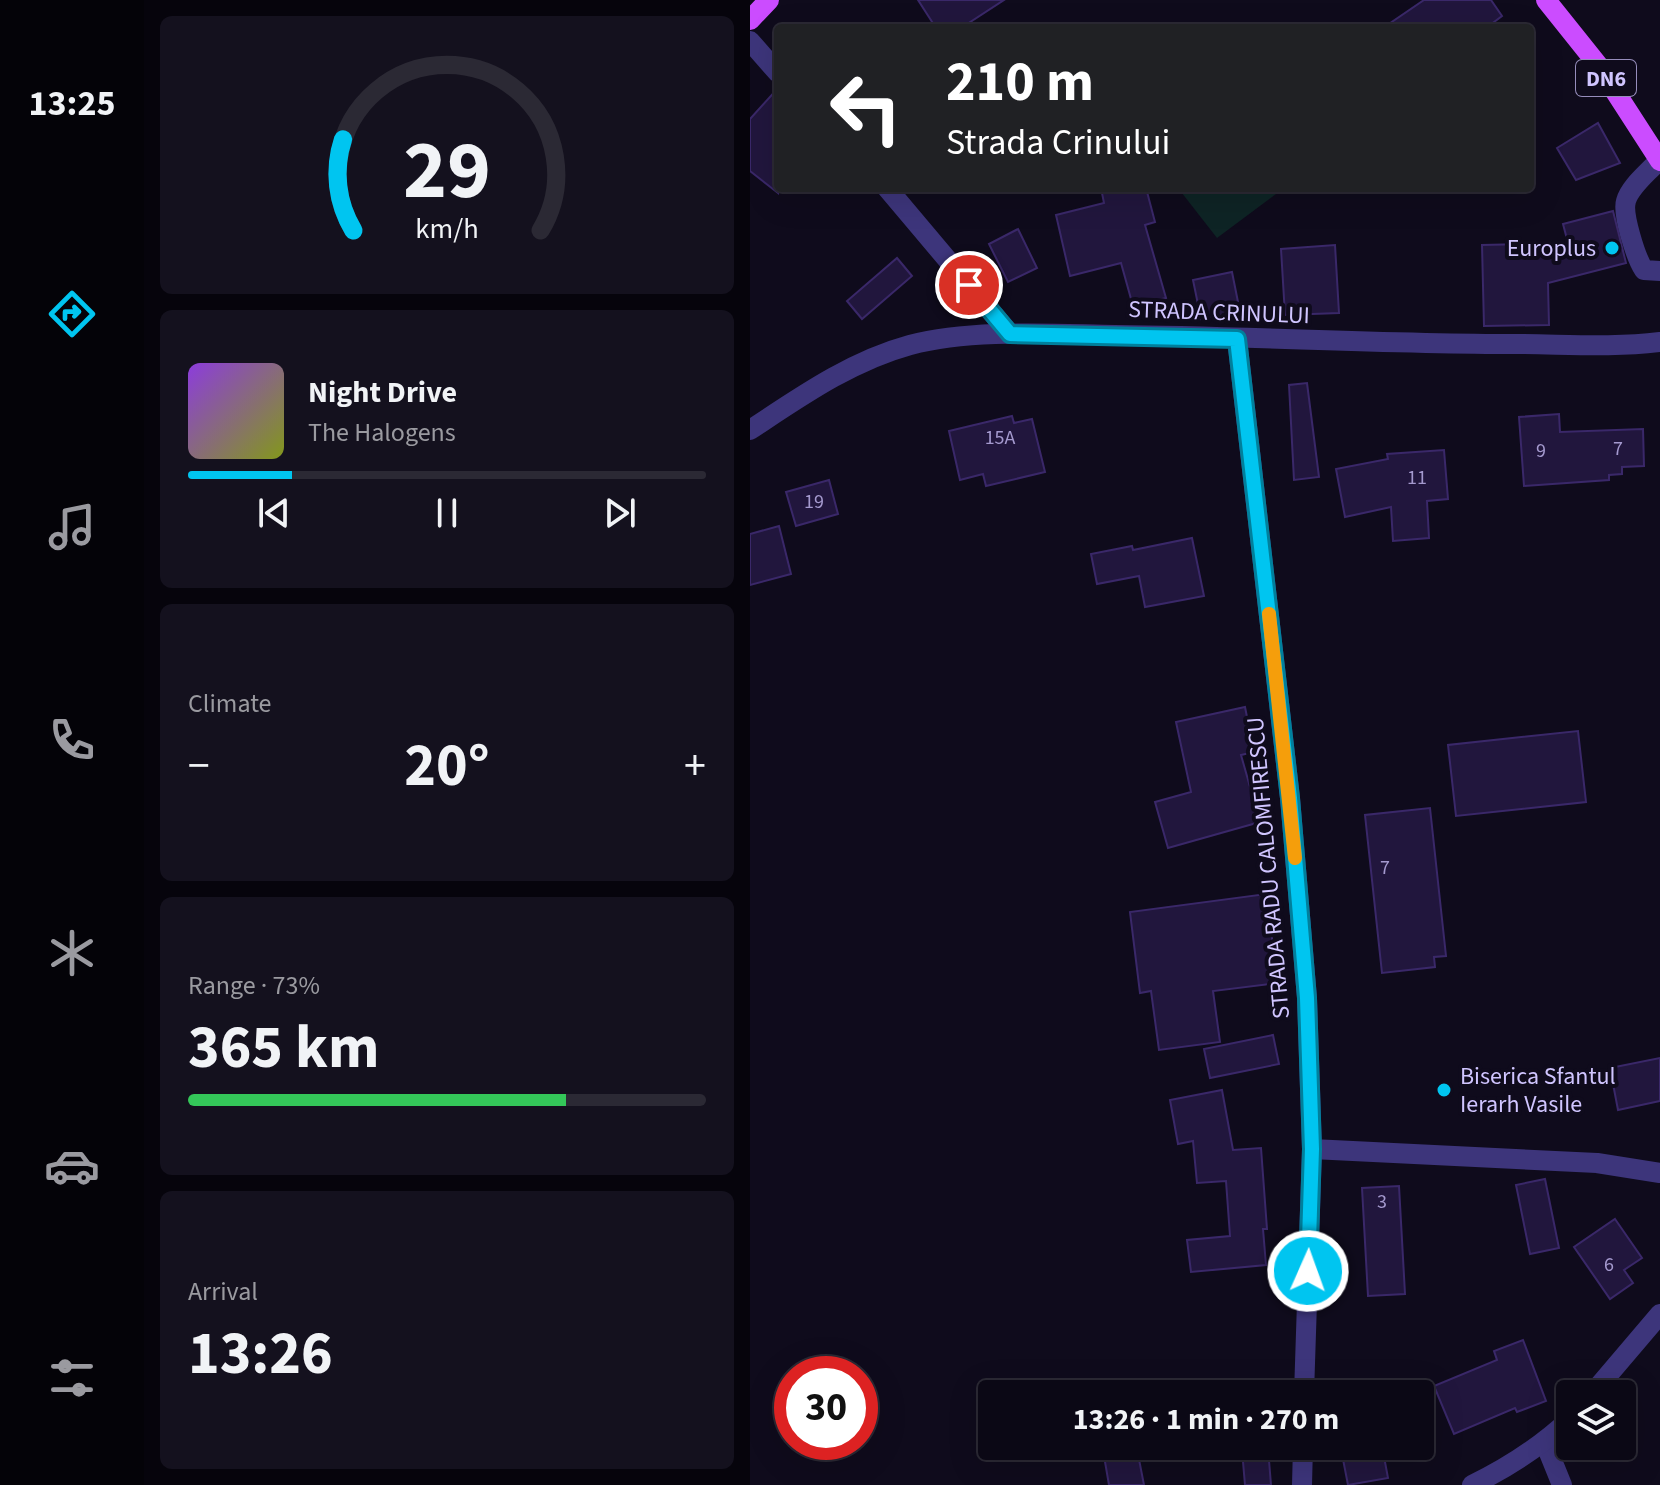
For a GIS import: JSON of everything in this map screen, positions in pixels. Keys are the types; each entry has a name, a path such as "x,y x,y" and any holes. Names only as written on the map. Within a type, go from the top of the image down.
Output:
{"main road":[{"path":"750,20 769,0"},
{"name":"DN6","path":"1546,0 1598,65 1660,160"}],"street":[{"path":"750,41 774,68"},
{"path":"1660,160 1630,192 1624,204 1637,259 1644,270 1660,271"},
{"path":"890,192 1010,334"},
{"name":"STRADA CRINULUI","path":"750,430 802,395 850,369 910,345 1010,334 1407,344 1660,342"},
{"name":"STRADA RADU CALOMFIRESCU","path":"1237,339 1290,798 1307,998 1312,1149 1304,1380"},
{"path":"1312,1149 1597,1163 1660,1173"},
{"path":"1604,1380 1660,1314"},
{"path":"1472,1485 1507,1467 1556,1432"},
{"path":"1545,1443 1562,1485"},
{"path":"1302,1485 1303,1460"}],"green space":[{"path":"1181,192 1279,192 1217,238"}],"building":[{"path":"918,0 1004,0 967,24 933,24"},
{"path":"1424,0 1491,0 1502,16 1491,24 1389,24"},
{"path":"774,92 774,190 750,171 750,119"},
{"path":"1598,123 1620,163 1576,180 1557,148"},
{"path":"1102,192 1147,192 1155,222 1145,225 1166,298 1133,306 1121,263 1070,276 1056,215 1104,203"},
{"path":"1613,211 1626,263 1548,283 1549,325 1484,326 1482,245 1568,243 1563,224"},
{"path":"1018,229 1037,268 1008,282 989,244"},
{"path":"1335,245 1339,313 1285,315 1281,249"},
{"path":"897,258 912,276 862,319 847,301"},
{"path":"1232,272 1240,312 1201,319 1193,280"},
{"path":"1307,383 1319,477 1294,480 1289,385"},
{"path":"1559,414 1560,432 1643,429 1644,466 1622,467 1622,474 1609,475 1609,480 1524,486 1519,417"},
{"path":"1012,416 1014,423 1032,419 1045,472 986,486 983,474 960,480 949,431"},
{"path":"1444,450 1448,499 1427,501 1429,538 1393,541 1391,507 1345,517 1336,469 1388,459 1387,454"},
{"path":"829,480 838,514 796,526 786,492"},
{"path":"779,526 791,574 750,585 750,534"},
{"path":"1192,538 1204,596 1145,607 1139,576 1097,584 1091,554 1132,546 1133,550"},
{"path":"1245,707 1254,752 1241,755 1260,822 1168,848 1155,802 1191,792 1176,722"},
{"path":"1578,731 1586,802 1456,816 1448,745"},
{"path":"1430,808 1446,956 1434,957 1435,967 1382,973 1365,815"},
{"path":"1266,894 1278,983 1213,991 1220,1042 1159,1050 1151,991 1140,993 1130,912"},
{"path":"1273,1035 1279,1064 1210,1078 1204,1049"},
{"path":"1660,1058 1660,1101 1618,1110 1610,1068"},
{"path":"1222,1090 1233,1150 1261,1148 1267,1229 1263,1229 1266,1265 1191,1272 1187,1240 1230,1236 1226,1181 1197,1183 1193,1141 1178,1144 1170,1100"},
{"path":"1545,1179 1559,1248 1530,1254 1516,1185"},
{"path":"1399,1186 1405,1294 1368,1296 1362,1188"},
{"path":"1615,1219 1642,1258 1624,1270 1633,1283 1610,1299 1574,1247"},
{"path":"1523,1340 1546,1401 1517,1412 1515,1408 1454,1434 1434,1386 1497,1360 1494,1351"},
{"path":"1105,1460 1139,1460 1144,1485 1109,1485"},
{"path":"1243,1460 1269,1460 1271,1485 1245,1485"},
{"path":"1343,1460 1385,1460 1388,1478 1348,1485"}],"slow traffic":[{"path":"1269,614 1295,858"}],"place":[{"name":"Europlus","path":"1612,248"},
{"name":"Biserica Sfantul Ierarh Vasile","path":"1444,1090"}],"route":[{"path":"969,285 1010,334 1237,339 1290,798 1307,998 1312,1149 1308,1271"}]}
